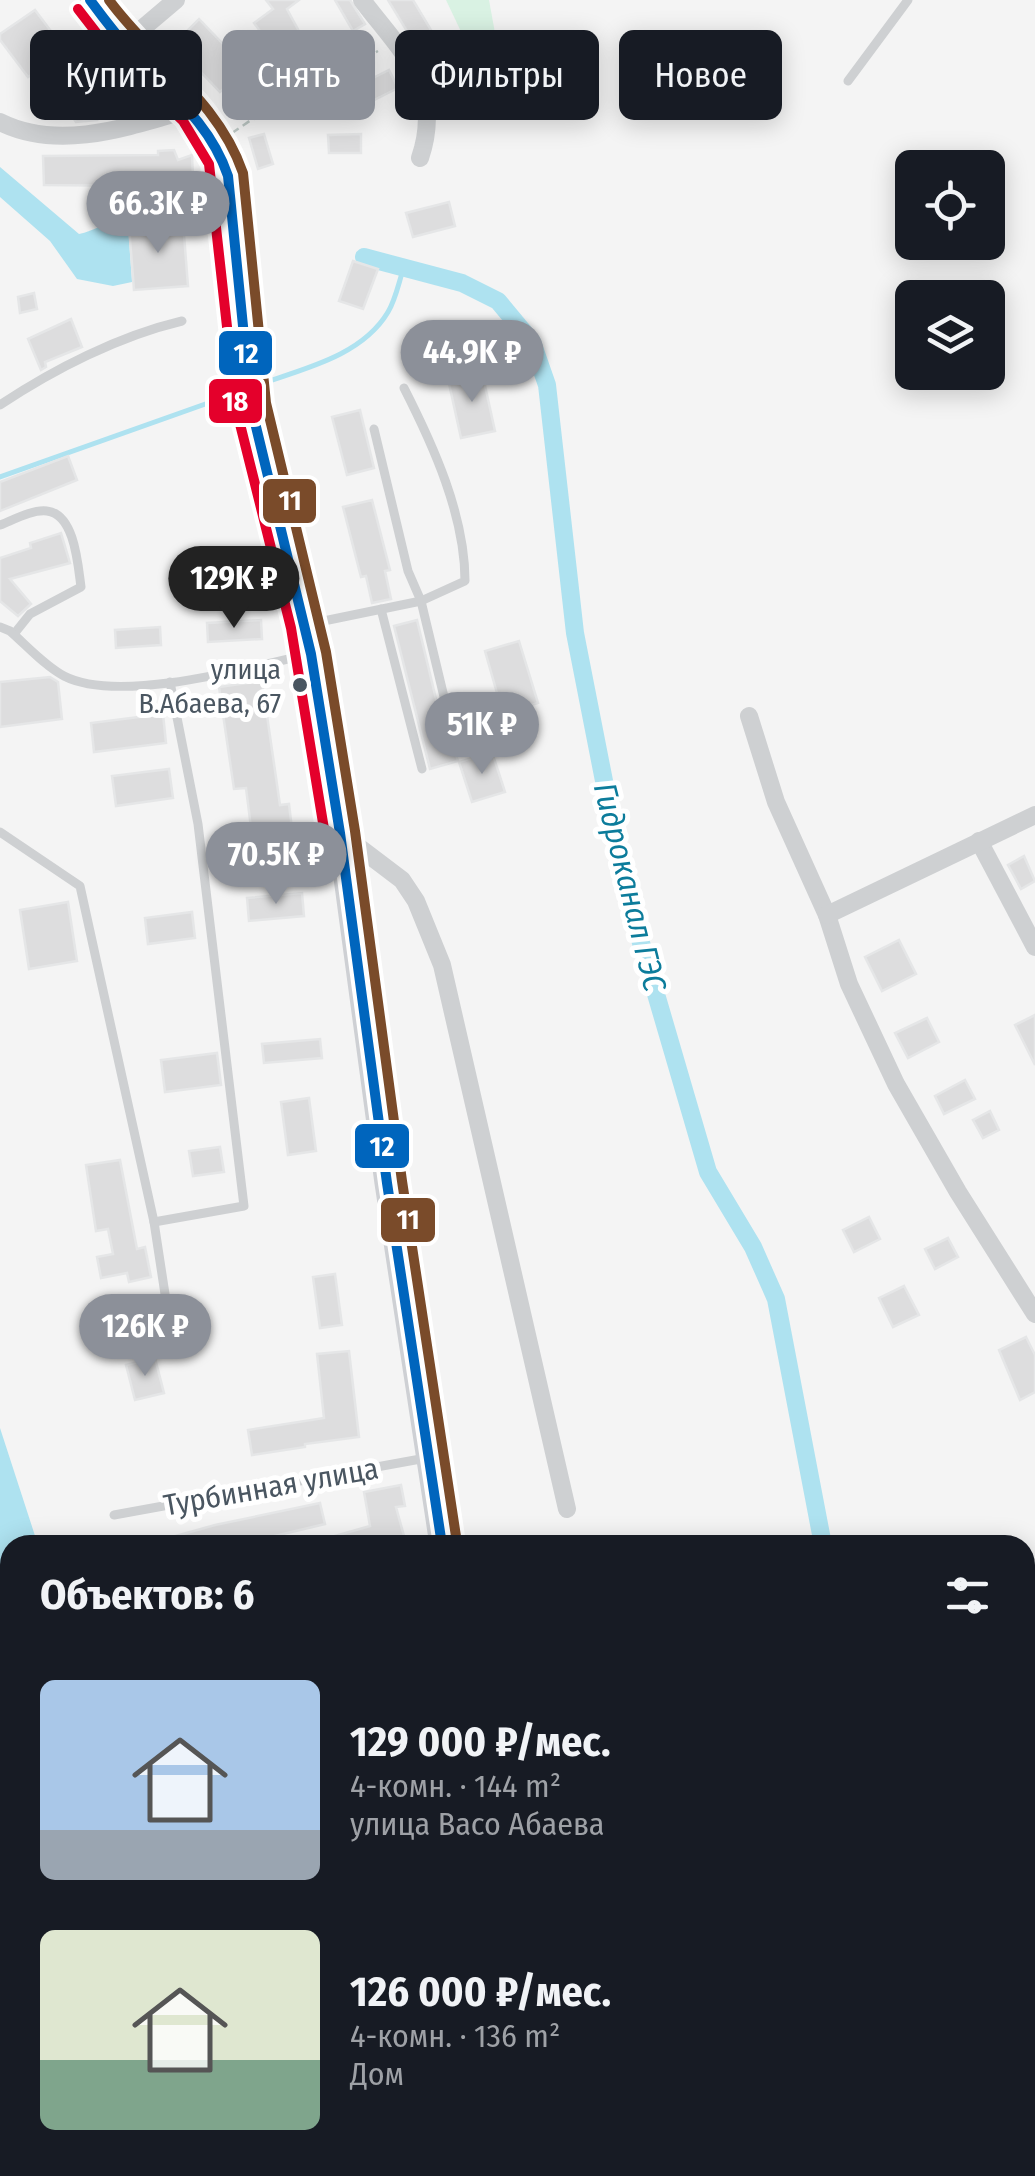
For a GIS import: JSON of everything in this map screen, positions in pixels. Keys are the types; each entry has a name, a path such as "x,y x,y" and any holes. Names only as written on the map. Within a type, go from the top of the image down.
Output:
{"main road":[{"path":"90,0 113,30"},
{"path":"198,120 218,143 228,176 251,406 311,654 441,1535"}],"street":[{"path":"141,30 176,0"},
{"path":"362,0 395,43"},
{"path":"0,122 28,132 62,136 97,133 150,120"},
{"path":"420,158 429,120"},
{"path":"748,716 776,802 827,915 849,984 896,1084 1035,1314"},
{"path":"827,915 1035,815"},
{"path":"340,833 402,880 416,901 442,965 568,1510"},
{"path":"979,842 1035,947"}],"lane":[{"path":"848,82 908,0"},
{"path":"0,405 140,331 182,321"},
{"path":"306,625 421,601 465,581 465,561 438,456 404,388"},
{"path":"374,430 451,726"},
{"path":"0,524 42,511 56,514 72,532 82,587 30,614 14,634"},
{"path":"381,609 422,769"},
{"path":"0,627 61,674 80,682 164,685 311,654"},
{"path":"154,1222 244,1206 198,824 170,682"},
{"path":"0,832 80,886 154,1222 165,1294"},
{"name":"Турбинная улица","path":"114,1515 429,1457"}],"path":[{"path":"218,143 251,120 322,98 357,62 376,51 395,50"}],"green space":[{"path":"446,0 489,0 494,30 460,30"}],"water":[{"path":"0,167 79,234 108,224 128,225 132,282 113,286 77,279 50,241 0,197"},
{"path":"0,1428 35,1535 0,1535"}],"building":[{"path":"266,0 299,0 287,9 298,30 259,30 254,23 273,9"},
{"path":"335,0 350,0 365,24 352,30"},
{"path":"388,0 413,0 431,30 406,30"},
{"path":"35,10 50,30 30,30 30,76 0,40 0,34"},
{"path":"199,19 222,43 220,92 202,73 202,30 188,30"},
{"path":"389,70 395,90 375,100 375,77"},
{"path":"264,134 273,164 258,169 249,138"},
{"path":"361,134 361,153 329,153 328,135"},
{"path":"174,150 178,160 192,155 193,178 142,179 143,186 44,185 43,156 158,155 158,151"},
{"path":"449,202 455,226 413,237 406,213"},
{"path":"183,222 188,286 134,290 129,226"},
{"path":"353,261 378,269 363,309 339,301"},
{"path":"34,293 37,309 20,313 18,297"},
{"path":"71,319 82,347 45,362 46,367 41,370 28,339"},
{"path":"482,372 495,431 461,438 448,379"},
{"path":"360,410 374,468 347,475 332,417"},
{"path":"68,456 77,480 0,511 0,482"},
{"path":"372,500 390,570 385,571 391,599 372,603 366,576 361,577 343,507"},
{"path":"61,533 70,563 10,579 31,604 18,616 0,601 0,558"},
{"path":"261,620 262,639 208,642 207,623"},
{"path":"417,620 443,728 450,734 458,761 430,769 394,626"},
{"path":"160,627 161,645 116,648 115,630"},
{"path":"519,641 538,703 503,714 485,651"},
{"path":"50,677 58,682 62,719 0,727 0,682"},
{"path":"262,681 280,805 289,804 294,846 254,851 246,788 234,789 219,687"},
{"path":"163,714 166,743 94,752 91,723"},
{"path":"492,752 505,792 472,802 459,762"},
{"path":"169,769 173,798 116,806 112,776"},
{"path":"1024,856 1035,881 1021,889 1008,865"},
{"path":"302,893 304,916 249,921 247,898"},
{"path":"68,902 77,961 29,969 20,910"},
{"path":"192,912 195,938 148,944 145,918"},
{"path":"899,940 916,974 882,991 865,957"},
{"path":"1035,1015 1035,1065 1015,1025"},
{"path":"927,1018 939,1042 908,1058 895,1033"},
{"path":"320,1039 322,1058 264,1063 262,1044"},
{"path":"217,1053 221,1085 165,1092 161,1060"},
{"path":"965,1080 975,1099 944,1114 935,1096"},
{"path":"309,1098 316,1151 288,1155 281,1102"},
{"path":"990,1111 999,1130 983,1138 973,1120"},
{"path":"220,1147 224,1172 193,1176 189,1151"},
{"path":"120,1160 137,1249 145,1247 151,1277 129,1282 127,1273 101,1278 97,1257 113,1254 108,1229 96,1231 86,1165"},
{"path":"869,1217 880,1239 854,1252 843,1230"},
{"path":"948,1238 958,1257 935,1269 925,1249"},
{"path":"335,1274 342,1325 320,1328 313,1277"},
{"path":"904,1286 919,1315 893,1327 879,1298"},
{"path":"1026,1337 1035,1355 1035,1392 1020,1400 999,1350"},
{"path":"349,1351 359,1437 252,1455 248,1430 324,1418 317,1354"},
{"path":"155,1358 164,1393 135,1400 126,1365"},
{"path":"401,1485 405,1506 396,1507 404,1535 338,1535 370,1526 364,1492"},
{"path":"320,1503 325,1524 279,1535 179,1535"}],"waterway":[{"name":"Гидроканал ГЭС","path":"364,257 462,283 498,301 532,342 547,385 575,633 625,888 708,1172 753,1247 776,1299 821,1535"},
{"path":"257,385 330,359 363,340 388,312 404,267"},
{"path":"0,477 242,391"}],"transit line":[{"name":"12","path":"90,0 134,55 200,125 228,176 251,406 311,654 440,1535"},
{"name":"11","path":"109,0 201,102 232,147 243,173 266,403 326,652 456,1535"},
{"name":"18","path":"78,9 112,53 183,121 209,164 236,408 291,628 325,835"}],"place":[{"name":"улица В.Абаева, 67","path":"300,685"}]}
